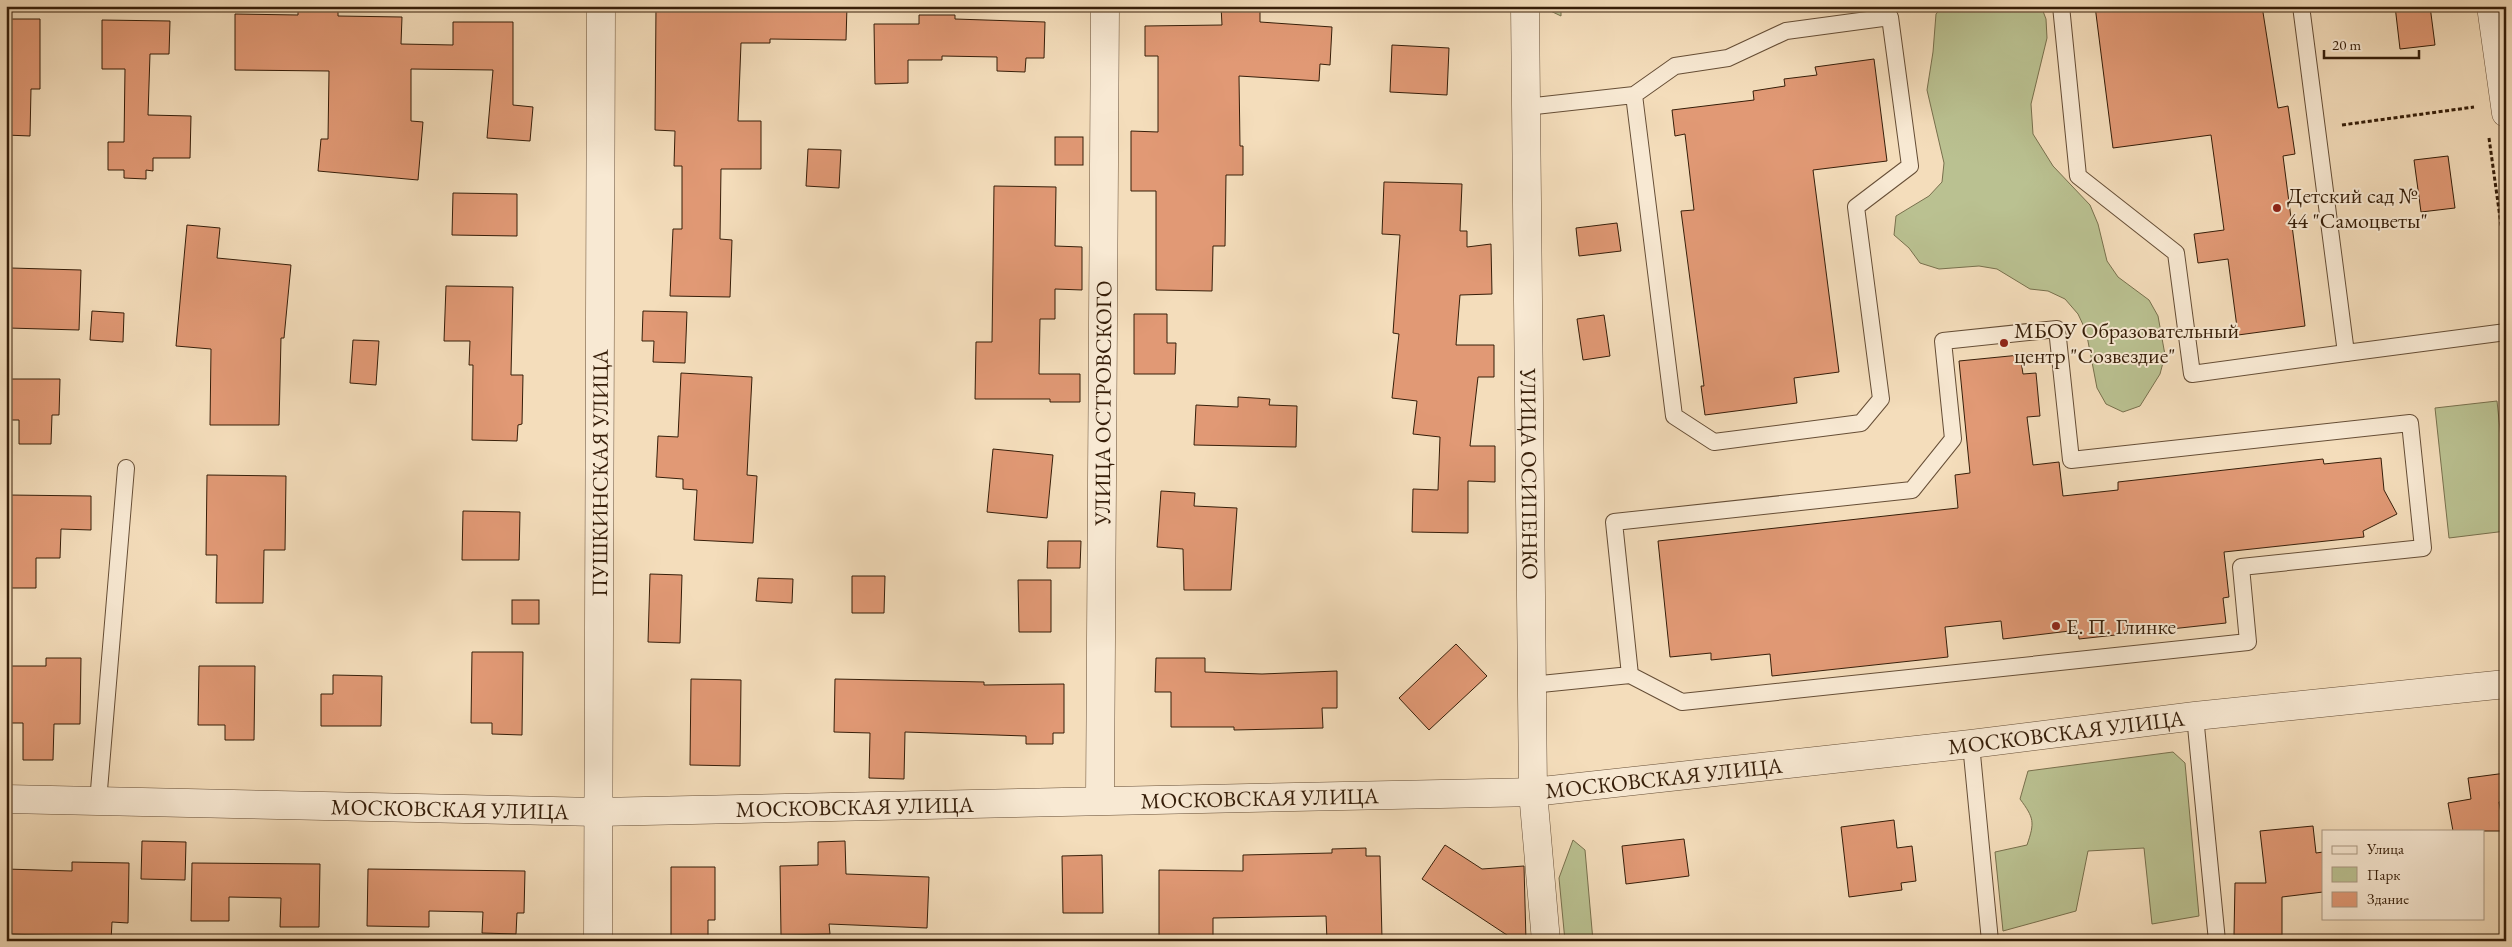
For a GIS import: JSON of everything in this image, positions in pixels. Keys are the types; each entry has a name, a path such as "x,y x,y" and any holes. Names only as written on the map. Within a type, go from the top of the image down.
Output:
{"street":[{"name":"ПУШКИНСКАЯ УЛИЦА","path":"598,941 601,6"},
{"name":"УЛИЦА ОСТРОВСКОГО","path":"1100,799 1105,6"},
{"name":"УЛИЦА ОСИПЕНКО","path":"1525,6 1533,792 1546,941"},
{"path":"2491,6 2506,113"},
{"name":"МОСКОВСКАЯ УЛИЦА","path":"6,799 597,812 1100,799 1533,792 1972,744 2195,716 2506,684"}],"lane":[{"path":"2061,6 2078,176 2176,253 2192,374 2506,332"},
{"path":"2301,6 2346,353"},
{"path":"1526,107 1634,95 1675,66 1728,58 1786,31 1890,17 1910,166 1856,207 1881,399 1861,423 1714,442 1674,416 1634,95"},
{"path":"1531,685 1630,675 1682,702 2248,642 2241,567 2423,548 2410,423 2071,460 2057,329 1943,342 1953,439 1912,490 1614,522 1630,675"},
{"path":"98,802 126,468"},
{"path":"2195,716 2217,941"},
{"path":"1972,744 1990,941"}],"path":[{"path":"2317,128 2474,107"}],"green space":[{"path":"1540,6 1561,6 1561,16"},
{"path":"1943,6 2041,6 2046,19 2047,38 2031,104 2033,134 2053,166 2090,205 2098,224 2107,261 2118,277 2149,300 2158,316 2165,355 2160,374 2140,406 2123,412 2106,404 2097,388 2086,331 2078,314 2065,299 2048,291 2030,289 1997,269 1979,266 1939,269 1920,263 1909,248 1894,235 1896,216 1929,196 1942,182 1944,163 1927,90 1936,14"},
{"path":"2497,401 2506,486 2506,531 2449,538 2435,408"},
{"path":"2173,752 2185,763 2199,916 2152,924 2144,848 2088,851 2076,911 2003,931 1995,852 2027,845 2032,820 2020,799 2028,771"},
{"path":"1573,840 1585,850 1593,941 1565,941 1559,878"}],"building":[{"path":"298,6 338,6 338,16 402,17 401,44 453,45 453,22 513,22 513,105 533,107 530,141 487,138 493,70 411,69 411,121 423,122 418,180 318,171 321,139 328,139 329,71 235,70 235,14 298,15"},
{"path":"656,6 847,6 846,40 770,39 770,43 741,43 738,121 761,121 761,169 721,169 720,239 732,240 730,297 670,296 673,229 682,229 682,166 674,166 675,131 655,130"},
{"path":"1221,6 1260,6 1260,22 1332,27 1330,65 1320,64 1319,81 1239,76 1240,146 1243,146 1243,175 1226,175 1225,246 1213,246 1212,291 1156,290 1156,191 1131,191 1131,131 1158,132 1158,56 1145,56 1145,26 1222,25"},
{"path":"2095,6 2262,6 2278,108 2288,106 2295,154 2283,156 2305,326 2238,335 2228,259 2198,263 2194,234 2224,230 2211,135 2113,148"},
{"path":"2395,6 2430,6 2435,45 2400,49"},
{"path":"919,15 955,15 955,19 1045,22 1044,58 1026,58 1025,72 997,71 997,57 942,56 942,60 908,60 908,83 875,84 874,24 919,24"},
{"path":"6,19 40,19 40,89 31,89 30,136 6,135"},
{"path":"102,20 170,21 169,54 150,54 148,115 191,116 190,158 153,158 153,171 146,170 146,179 124,178 124,170 108,170 108,142 124,142 125,69 102,69"},
{"path":"1392,45 1449,48 1447,95 1390,92"},
{"path":"1874,59 1887,161 1813,170 1839,372 1794,378 1797,403 1705,415 1701,386 1704,386 1681,211 1694,210 1685,134 1675,136 1672,110 1754,100 1753,91 1785,86 1784,79 1817,75 1815,67"},
{"path":"1055,137 1083,137 1083,165 1055,165"},
{"path":"808,149 841,150 839,188 806,186"},
{"path":"2448,156 2455,208 2421,212 2414,160"},
{"path":"1384,182 1462,184 1460,231 1467,231 1467,247 1491,244 1492,294 1460,295 1456,345 1494,345 1494,377 1478,377 1470,446 1495,446 1495,482 1468,481 1468,533 1412,532 1413,489 1438,490 1440,437 1413,434 1417,401 1392,398 1399,334 1393,333 1400,235 1382,234"},
{"path":"994,186 1056,187 1055,246 1082,247 1082,290 1055,289 1055,319 1040,319 1039,374 1080,374 1080,402 1050,402 1050,399 975,399 976,342 992,342"},
{"path":"453,193 517,194 517,236 452,235"},
{"path":"1617,223 1621,251 1579,256 1576,228"},
{"path":"187,225 220,228 217,258 291,265 284,338 281,338 279,425 210,425 211,349 176,346"},
{"path":"11,268 81,270 79,330 8,328"},
{"path":"446,286 513,287 511,375 523,375 522,424 518,425 517,441 472,440 473,365 469,365 470,341 444,341"},
{"path":"92,311 124,313 123,342 90,340"},
{"path":"643,311 687,312 685,363 653,362 654,341 642,341"},
{"path":"1134,314 1167,314 1167,343 1176,343 1175,374 1134,374"},
{"path":"1604,315 1610,356 1583,360 1577,319"},
{"path":"353,340 379,341 376,385 350,383"},
{"path":"2020,355 2023,374 2036,373 2040,416 2027,417 2033,465 2059,462 2063,496 2118,490 2118,482 2323,459 2324,464 2381,458 2384,490 2397,514 2363,531 2364,537 2224,552 2229,597 2223,598 2226,623 2079,639 2078,630 2003,639 2001,621 1945,627 1948,657 1772,676 1770,654 1711,660 1711,653 1670,657 1658,541 1958,508 1955,475 1970,473 1959,361"},
{"path":"681,373 752,377 747,475 757,476 753,543 694,540 697,490 683,489 683,479 656,477 658,436 678,437"},
{"path":"11,379 60,379 59,415 52,415 51,444 19,444 19,420 11,420"},
{"path":"1238,397 1270,399 1269,405 1297,406 1296,447 1194,445 1196,405 1238,407"},
{"path":"993,449 1053,455 1047,518 987,512"},
{"path":"207,475 286,476 285,550 264,550 263,603 216,603 217,555 206,555"},
{"path":"1161,491 1195,493 1194,506 1237,508 1231,590 1184,590 1183,549 1157,547"},
{"path":"9,495 91,496 91,530 61,529 60,558 36,558 36,588 8,588"},
{"path":"463,511 520,512 519,560 462,560"},
{"path":"1048,541 1081,541 1080,568 1047,568"},
{"path":"650,574 682,575 680,643 648,642"},
{"path":"852,576 885,576 884,613 852,613"},
{"path":"758,578 793,579 792,603 756,601"},
{"path":"1018,580 1051,580 1051,632 1019,632"},
{"path":"512,600 539,600 539,624 512,624"},
{"path":"1456,644 1487,676 1429,730 1399,698"},
{"path":"472,652 523,652 522,735 492,734 492,723 471,723"},
{"path":"46,658 81,658 80,724 54,724 53,760 23,760 23,723 6,723 6,666 46,666"},
{"path":"1156,658 1205,658 1205,672 1262,674 1337,671 1337,708 1322,708 1323,728 1234,730 1234,727 1171,727 1171,692 1155,692"},
{"path":"199,666 255,666 254,740 225,740 225,725 198,725"},
{"path":"333,675 382,676 381,726 321,726 321,694 333,694"},
{"path":"691,679 741,680 740,766 690,765"},
{"path":"835,679 984,682 984,685 1064,684 1064,733 1053,733 1053,744 1026,744 1026,736 905,732 904,779 869,778 870,733 834,732"},
{"path":"2506,773 2506,801 2499,802 2504,831 2453,830 2448,803 2471,799 2468,778"},
{"path":"1894,820 1897,848 1912,846 1916,881 1901,883 1902,890 1849,897 1841,827"},
{"path":"2313,826 2316,853 2322,852 2322,892 2282,897 2282,935 2234,935 2235,883 2266,883 2260,831"},
{"path":"1684,839 1689,876 1626,884 1622,846"},
{"path":"142,841 186,842 185,880 141,879"},
{"path":"845,841 846,874 929,877 927,928 829,924 830,934 781,935 780,866 818,865 818,842"},
{"path":"1445,845 1482,869 1524,866 1526,941 1516,941 1422,879"},
{"path":"1366,848 1366,856 1380,856 1382,939 1327,940 1326,916 1213,918 1213,939 1159,939 1159,870 1243,871 1243,855 1332,853 1332,849"},
{"path":"1102,855 1103,913 1063,913 1062,856"},
{"path":"72,862 129,863 128,923 112,922 111,941 80,941 80,936 6,934 6,869 72,871"},
{"path":"192,863 320,864 319,927 280,927 281,898 229,897 229,921 191,921"},
{"path":"671,867 715,867 715,920 708,920 708,936 671,936"},
{"path":"368,869 525,871 524,913 517,913 516,934 482,933 483,912 429,911 429,927 367,926"}],"place":[{"name":"Детский сад № 44 \"Самоцветы\"","path":"2277,208"},
{"name":"МБОУ Образовательный центр \"Созвездие\"","path":"2004,343"},
{"name":"Е. П. Глинке","path":"2056,626"}]}
